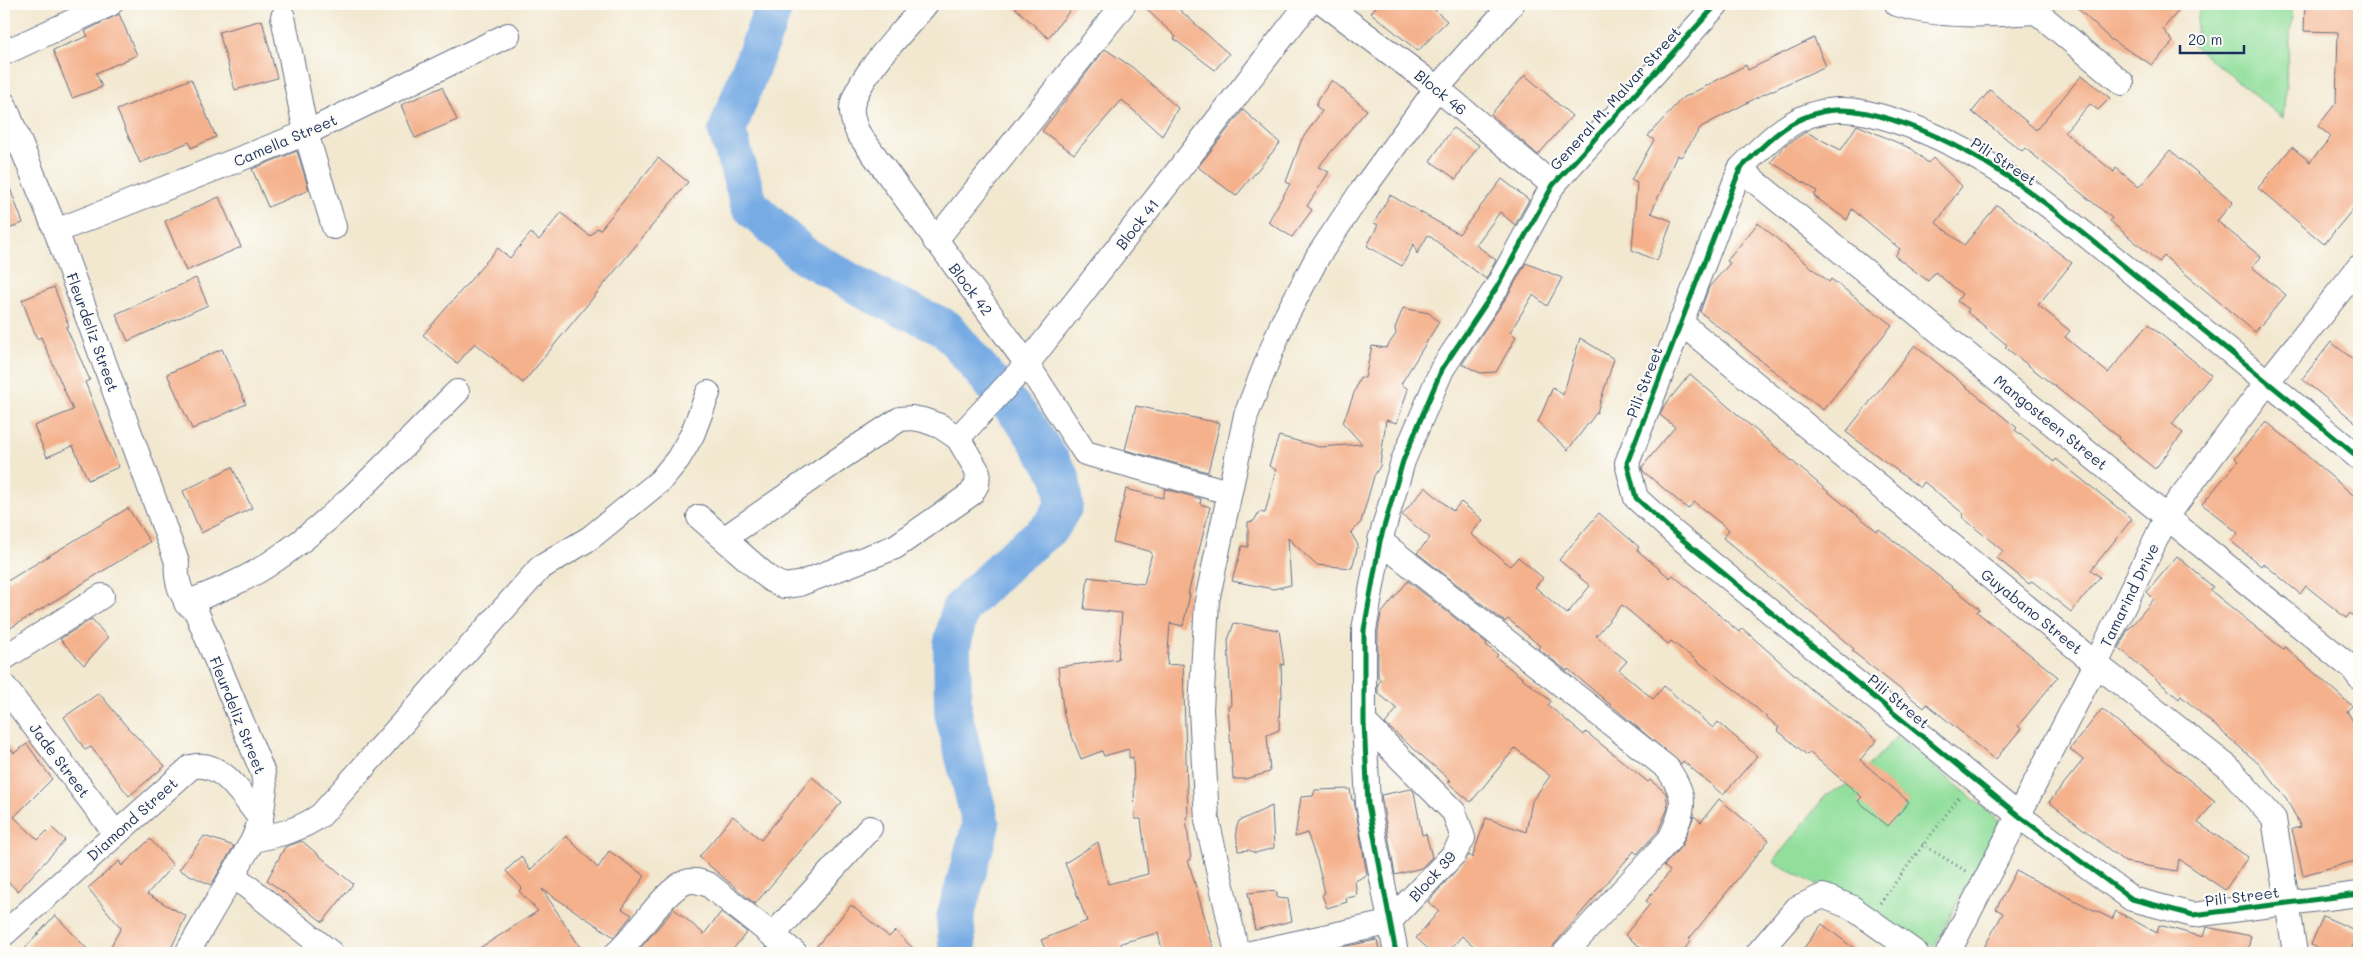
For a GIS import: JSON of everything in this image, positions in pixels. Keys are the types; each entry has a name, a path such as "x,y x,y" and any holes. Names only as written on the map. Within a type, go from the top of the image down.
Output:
{"street":[{"path":"4,53 110,4"},
{"name":"Block 42","path":"926,4 868,75 852,106 852,118 858,133 935,241 1027,364 1085,453 1229,492"},
{"path":"935,241 1124,4"},
{"name":"Block 41","path":"958,438 1027,364 1308,4"},
{"name":"Block 46","path":"1325,4 1437,88 1554,185"},
{"path":"1237,953 1206,820 1201,709 1207,601 1246,415 1282,324 1318,256 1361,192 1437,88 1512,4"},
{"name":"General M. Malvar Street","path":"1396,953 1388,923 1368,804 1364,722 1364,630 1380,541 1403,460 1442,369 1497,287 1554,185 1717,4"},
{"path":"1897,4 1917,9 1991,15 2031,8 2122,83"},
{"path":"282,17 306,133 334,227"},
{"name":"Camella Street","path":"56,231 306,133 508,36"},
{"name":"Fleurdeliz Street","path":"4,104 56,231 177,562 175,575 193,604 263,773 265,797 257,830 234,876 187,953"},
{"name":"Pili Street","path":"2359,458 2268,381 2047,205 1971,152 1914,126 1873,113 1837,110 1804,115 1775,133 1740,169 1627,463 1636,498 1680,537 2019,816 2132,899 2192,915 2359,894"},
{"name":"Mangosteen Street","path":"1740,169 2353,668 2359,677"},
{"name":"Tamarind Drive","path":"1948,953 2096,664 2167,516 2268,381 2359,267"},
{"name":"Guyabano Street","path":"1680,322 2096,664 2229,768 2274,819 2295,953"},
{"path":"193,604 252,574 301,542 342,505 457,392"},
{"path":"257,830 281,835 311,822 321,815 540,568 590,538 660,482 678,460 692,435 708,393"},
{"path":"699,517 771,580 784,586 799,584 895,547 971,494 978,484 978,472 958,438 940,426 923,420 912,418 900,419 725,538"},
{"path":"1380,541 1667,768 1677,782 1683,797 1681,817 1670,839 1565,953"},
{"path":"4,658 102,596"},
{"name":"Jade Street","path":"4,686 116,834"},
{"name":"Block 39","path":"1364,722 1454,812 1463,838 1454,854 1388,923"},
{"name":"Diamond Street","path":"8,922 116,834 191,767 200,764 222,774 257,830"},
{"path":"773,935 870,828"},
{"path":"234,876 331,953"},
{"path":"617,953 629,943 675,888 687,881 698,881 708,885 795,953"},
{"path":"1758,953 1797,908 1823,896 1851,907 1916,953"},
{"path":"1250,953 1388,923"}],"path":[{"path":"1868,919 1922,844 1973,779"},
{"path":"1922,844 1985,883"}],"green space":[{"path":"2200,4 2293,4 2283,118 2194,46"},
{"path":"1897,736 2000,821 1934,947 1773,862 1826,795 1855,781"}],"building":[{"path":"1011,4 1075,4 1048,38"},
{"path":"1141,4 1173,4 1229,54 1215,70 1174,39 1176,37"},
{"path":"1378,4 1428,4 1447,21 1418,51 1371,13"},
{"path":"2073,4 2184,4 2163,29 2173,42 2152,65 2110,39"},
{"path":"2305,4 2359,4 2359,202 2324,244 2258,188 2292,147 2310,162 2331,137 2318,126 2336,103 2338,32 2304,31"},
{"path":"119,14 137,55 96,73 102,87 72,98 53,50 88,36 85,31"},
{"path":"262,20 277,78 235,90 219,32"},
{"path":"1814,38 1826,66 1760,96 1701,127 1681,157 1677,155 1651,213 1672,221 1657,261 1632,250 1637,183 1631,180 1654,140 1648,136 1681,99 1746,65 1748,70"},
{"path":"1105,49 1132,67 1178,108 1162,136 1122,100 1074,154 1042,131"},
{"path":"1525,75 1572,116 1538,155 1491,114"},
{"path":"2082,75 2110,98 2098,110 2090,104 2064,132 2114,172 2116,168 2139,187 2170,150 2233,202 2217,221 2261,257 2252,267 2286,295 2255,332 2164,256 2159,262 2110,221 2112,218 2025,148 2022,151 1972,112 1990,90 2036,130"},
{"path":"191,79 216,137 191,148 189,142 140,163 117,110"},
{"path":"1332,80 1367,110 1318,167 1329,172 1307,206 1312,210 1292,237 1268,222 1290,184 1286,182 1302,139 1322,111 1316,106 1319,98"},
{"path":"442,87 457,120 415,138 401,105"},
{"path":"1243,110 1280,143 1236,196 1198,167"},
{"path":"1857,125 1912,149 1928,163 1933,158 1962,186 1936,223 1964,245 1997,205 2072,263 2038,305 2070,331 2065,337 2108,373 2148,324 2211,375 2172,424 2183,433 2155,469 2118,439 2119,437 2005,347 2007,345 1967,312 1969,309 1957,301 1962,294 1935,272 1928,281 1895,256 1900,249 1852,209 1847,220 1814,196 1817,191 1771,162 1784,146 1806,132 1841,150"},
{"path":"1453,128 1479,145 1456,179 1430,161"},
{"path":"297,151 309,190 268,207 252,169"},
{"path":"658,158 688,182 523,383 475,343 457,364 423,335 498,248 510,258 531,233 539,240 561,213 590,236 597,228 600,230"},
{"path":"4,176 23,223 4,231"},
{"path":"1502,179 1529,200 1515,225 1500,212 1476,245 1496,260 1486,279 1428,235 1417,254 1414,244 1402,266 1367,246 1378,225 1374,223 1390,195 1459,234"},
{"path":"219,197 241,247 186,271 165,221"},
{"path":"1758,223 1829,282 1831,279 1892,325 1823,410 1700,312 1709,287 1730,263 1727,261"},
{"path":"1526,263 1562,278 1547,306 1533,295 1510,332 1516,337 1496,372 1480,373 1462,364 1508,295"},
{"path":"196,278 208,305 128,341 116,314"},
{"path":"54,287 69,326 66,327 90,380 85,382 119,467 88,480 73,446 47,457 34,426 73,410 41,337 37,339 22,300"},
{"path":"1403,308 1429,313 1439,322 1401,384 1408,389 1397,423 1386,420 1380,466 1374,476 1361,522 1351,533 1358,545 1352,568 1316,565 1288,538 1291,585 1273,589 1232,581 1242,546 1248,547 1248,522 1254,521 1259,512 1265,513 1276,470 1269,466 1279,436 1319,447 1362,444 1343,423 1360,377 1365,378 1372,346 1386,348 1396,334 1395,328"},
{"path":"1580,338 1614,359 1597,412 1568,450 1538,422 1553,387 1563,395"},
{"path":"2331,342 2359,364 2359,425 2302,379"},
{"path":"1915,345 2017,428 2015,430 2054,462 2056,459 2132,519 2091,570 2100,577 2071,612 2032,581 2029,584 1997,558 2003,551 1962,517 1964,514 1924,482 1920,488 1846,432"},
{"path":"222,349 246,404 192,429 167,374"},
{"path":"1690,374 1832,495 1877,531 1879,529 1980,609 1977,612 2058,677 2018,726 2021,729 1995,760 1927,704 1924,708 1852,651 1854,649 1723,538 1729,530 1694,502 1688,509 1643,471 1642,467 1675,427 1660,415 1664,406"},
{"path":"1136,406 1220,423 1208,472 1125,450"},
{"path":"2266,421 2359,500 2359,621 2350,613 2346,618 2306,586 2300,594 2263,563 2261,566 2231,541 2238,533 2202,504 2238,461 2235,458"},
{"path":"232,467 252,508 201,533 183,491"},
{"path":"1425,487 1453,511 1461,502 1483,520 1471,534 1510,566 1518,557 1543,578 1535,587 1567,614 1590,586 1559,560 1599,513 1639,547 1637,550 1670,578 1673,575 1739,632 1742,628 1811,689 1877,740 1860,760 1909,802 1888,826 1858,801 1862,797 1809,752 1807,755 1777,730 1779,728 1739,693 1671,641 1668,644 1622,605 1596,636 1627,661 1619,670 1653,699 1664,686 1713,728 1718,722 1757,756 1723,795 1683,761 1681,764 1568,669 1567,671 1538,648 1540,646 1508,619 1505,622 1417,553 1430,538 1402,515"},
{"path":"1126,489 1163,498 1165,489 1201,499 1200,504 1210,507 1188,594 1190,594 1183,626 1170,623 1167,665 1183,664 1188,817 1186,817 1191,860 1188,860 1215,953 1163,953 1158,933 1121,943 1124,953 1047,953 1041,940 1087,921 1065,863 1098,842 1108,884 1148,874 1141,819 1135,819 1133,757 1129,758 1129,749 1104,756 1102,751 1081,759 1064,716 1058,667 1118,659 1122,613 1084,609 1088,577 1144,584 1152,553 1113,542"},
{"path":"128,508 150,542 4,632 4,583"},
{"path":"2177,556 2213,587 2210,590 2283,649 2285,647 2352,706 2347,711 2359,732 2359,860 2303,875 2292,829 2301,827 2286,798 2259,764 2181,696 2179,699 2119,648 2127,631 2154,599 2147,592"},
{"path":"1408,581 1487,643 1486,645 1498,655 1496,657 1551,701 1548,705 1584,735 1586,732 1648,782 1650,780 1666,793 1668,808 1658,831 1637,854 1634,851 1547,953 1482,953 1462,936 1447,953 1433,953 1416,938 1439,911 1428,902 1469,855 1472,858 1486,818 1526,832 1532,801 1550,776 1515,748 1471,802 1447,782 1451,781 1385,724 1397,709 1378,693 1378,684 1381,680 1378,677 1378,631 1381,614"},
{"path":"92,619 108,638 84,665 60,639"},
{"path":"1234,623 1279,630 1284,665 1281,664 1282,697 1280,697 1279,730 1267,735 1270,772 1245,779 1233,779 1228,706 1231,706 1228,640"},
{"path":"99,693 127,727 165,766 129,796 91,747 85,750 64,717"},
{"path":"2102,709 2215,801 2198,823 2248,857 2225,890 2179,859 2177,871 2125,862 2049,802 2083,760 2070,749"},
{"path":"4,741 14,753 27,744 52,779 14,817 38,840 51,827 65,840 18,891 4,878"},
{"path":"812,777 842,802 755,904 699,857 733,816 761,840"},
{"path":"1350,789 1352,800 1354,800 1367,875 1355,881 1357,896 1346,898 1347,902 1327,908 1322,895 1325,893 1317,861 1307,833 1295,837 1301,797 1313,796 1315,790"},
{"path":"1411,789 1414,792 1422,835 1426,834 1432,857 1421,868 1395,875 1381,795"},
{"path":"1719,799 1769,840 1689,939 1691,941 1681,953 1648,953 1625,935 1650,904 1646,901 1670,871 1664,866 1682,845 1694,816 1701,822"},
{"path":"1272,806 1274,848 1255,853 1249,850 1238,851 1236,829 1239,821"},
{"path":"204,836 234,846 211,885 179,870"},
{"path":"566,836 598,868 609,851 645,876 622,909 632,915 614,937 542,889 584,953 472,953 538,911 519,891 522,888 506,871 521,856 530,870"},
{"path":"150,839 173,865 147,894 186,916 169,953 107,953 121,928 88,888 119,861 122,866"},
{"path":"302,841 353,884 323,922 267,880 285,847"},
{"path":"2016,871 2112,919 2116,911 2157,933 2159,925 2203,937 2206,927 2251,936 2247,953 1981,953 2003,913 1996,909"},
{"path":"1277,892 1277,898 1288,899 1292,921 1255,930 1248,893"},
{"path":"851,905 889,937 895,931 918,953 811,953"},
{"path":"674,909 704,934 721,912 747,932 730,953 636,953"},
{"path":"55,915 91,953 21,953"},
{"path":"2323,916 2359,932 2349,953 2329,953 2311,945"},
{"path":"1822,924 1860,953 1800,953"},
{"path":"1377,940 1380,953 1328,953 1327,950"}],"waterway":[{"path":"775,4 727,131 750,206 802,254 874,295 946,328 1027,425 1061,477 1064,505 1052,526 1010,560 960,609 952,646 953,713 981,824 955,918 958,953"}],"cycle path":[{"path":"1396,953 1368,804 1364,722 1364,630 1380,541 1403,461 1442,369 1497,287 1553,185 1717,4"},
{"path":"2359,458 2065,218 2001,172 1968,152 1933,135 1896,121 1859,111 1837,110 1808,116 1783,129 1740,169 1627,463 1636,498 1672,531 2019,816 2132,899 2193,915 2359,894"}]}
